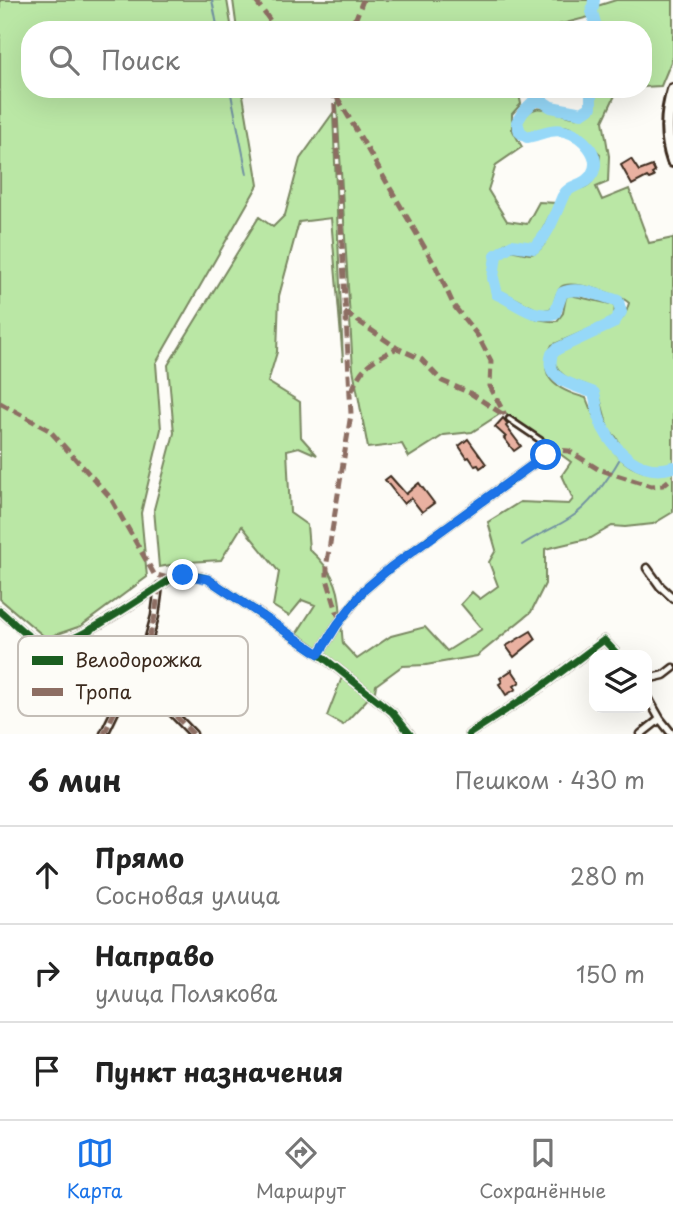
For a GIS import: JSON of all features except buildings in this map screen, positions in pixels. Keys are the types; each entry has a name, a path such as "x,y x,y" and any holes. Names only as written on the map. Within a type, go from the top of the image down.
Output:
{"main road":[{"path":"673,90 668,106 667,128 673,162"}],"street":[{"path":"319,654 364,590 391,567 546,455"},
{"path":"647,568 673,598"},
{"path":"79,636 159,586 183,575 208,579 319,654 392,712 410,734"},
{"path":"149,636 159,586"},
{"path":"0,611 30,636"},
{"path":"591,650 604,640 613,650"},
{"path":"469,734 537,690 589,651"},
{"path":"652,678 664,675 673,668"},
{"path":"652,705 672,734"},
{"path":"104,734 113,716"},
{"path":"176,716 193,734"},
{"path":"641,734 660,719"}],"lane":[{"path":"509,419 546,444 546,455"}],"green space":[{"path":"0,0 227,0 230,21 21,21 21,98 244,98 258,185 156,363 161,429 141,513 147,577 81,626 52,636 44,636 0,599"},
{"path":"233,0 590,0 589,17 574,21 236,21"},
{"path":"616,0 673,0 673,57 661,86 652,86 652,21 599,21 597,6"},
{"path":"337,98 520,98 521,104 512,114 512,129 522,147 496,165 488,190 507,221 527,224 539,202 556,203 535,244 507,242 494,252 490,279 494,297 532,317 548,321 557,321 563,313 566,297 570,295 615,305 614,315 608,321 552,345 547,356 548,374 558,386 586,398 607,442 627,464 640,471 673,471 673,512 653,524 612,526 591,538 545,549 545,584 531,612 477,656 426,665 402,666 376,685 375,691 343,725 327,716 344,672 324,652 297,633 315,605 302,600 289,616 273,606 279,572 242,526 221,560 159,567 154,509 174,433 168,365 259,217 273,227 285,215 300,159 333,113 343,361 331,218 299,222 279,296 277,352 268,382 300,402 301,437 317,455 299,447 287,450 290,513 307,525 309,549 335,582 340,603 343,644 357,659 391,636 425,627 447,651 482,629 461,604 472,592 480,599 498,586 489,562 496,550 488,522 520,502 569,504 573,499 562,475 571,462 503,412 472,432 444,435 409,457 402,444 368,448 353,369"},
{"path":"594,98 614,98 603,121 609,156 608,182 596,187 602,200 629,189 649,243 673,238 673,462 663,466 648,465 635,460 621,447 609,431 598,391 566,377 553,358 569,344 615,326 624,316 629,303 595,289 566,285 558,291 553,308 540,311 501,291 498,281 497,268 501,256 510,250 527,254 538,251 551,233 568,194 592,181 599,164 600,154 574,129 560,126 526,133 520,124 528,113 536,109 575,117 594,108"}],"waterway":[{"path":"212,0 216,21"},
{"path":"594,0 592,12 594,21"},
{"path":"232,98 247,174"},
{"path":"591,98 591,107 582,113 534,101 517,122 520,132 527,137 559,130 578,137 593,154 595,167 586,181 566,192 548,230 534,248 512,245 496,255 493,278 497,294 539,314 555,313 562,293 568,291 590,292 618,301 621,312 613,323 557,349 552,354 552,370 563,381 594,393 602,426 622,453 640,466 650,469 673,467"},
{"path":"522,545 564,522 586,505 606,481 622,455"}],"marked path":[{"path":"255,0 270,21"},
{"path":"352,21 363,0"},
{"path":"334,98 351,414 327,562 327,579 340,621"},
{"path":"338,98 436,267 454,306 478,336 491,361 490,386 505,415"},
{"path":"345,312 397,348"},
{"path":"352,391 369,364 397,348 421,359 442,381 470,393 504,415"},
{"path":"0,403 49,430 110,497 154,574 171,579"},
{"path":"548,449 569,451 598,469 651,486 663,485 673,477"},
{"path":"149,636 159,586"},
{"path":"104,734 113,716"},
{"path":"176,716 193,734"}],"cycle path":[{"path":"319,654 364,590 391,567 546,455"},
{"path":"77,636 171,579 203,577 319,654 392,712 410,734"},
{"path":"0,611 29,636"},
{"path":"591,650 604,640 613,650"},
{"path":"469,734 537,690 589,651"}],"route":[{"path":"183,575 208,579 319,654 364,590 391,567 546,455"}]}
